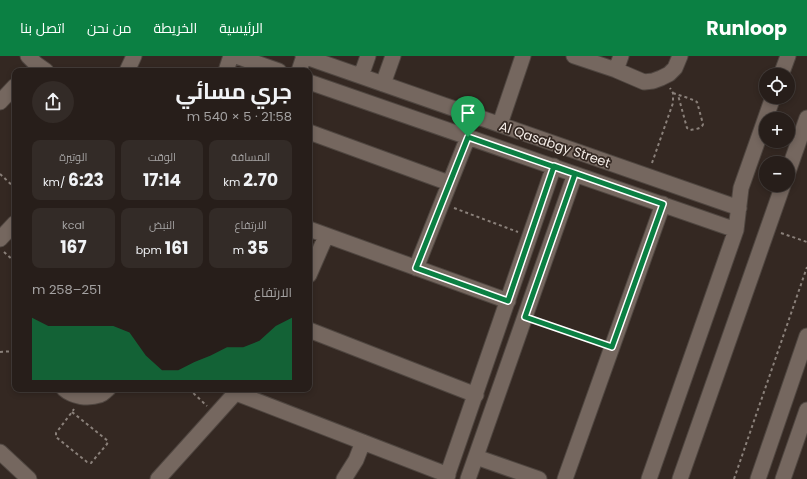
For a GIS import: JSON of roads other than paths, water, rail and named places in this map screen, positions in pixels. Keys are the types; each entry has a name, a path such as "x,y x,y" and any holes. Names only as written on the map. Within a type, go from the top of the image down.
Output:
{"street":[{"path":"128,68 134,56"},
{"path":"227,68 231,56"},
{"path":"236,56 270,68"},
{"path":"300,68 303,56"},
{"name":"Al Qasabgy Street","path":"303,56 739,208"},
{"path":"361,76 368,56"},
{"path":"383,84 393,56"},
{"path":"500,124 523,56"},
{"path":"574,56 616,70 644,82 653,81 669,74 676,68 680,56"},
{"path":"616,70 621,56"},
{"path":"784,68 788,56"},
{"name":"Al Qasabgy Street","path":"312,83 736,230"},
{"path":"0,102 12,89"},
{"path":"649,479 736,230 741,188 771,104"},
{"path":"794,156 807,118"},
{"path":"312,133 450,183"},
{"path":"416,268 468,137"},
{"path":"240,392 447,477 554,166"},
{"path":"468,479 575,174"},
{"path":"682,211 689,190"},
{"path":"680,479 781,192"},
{"path":"565,479 663,204"},
{"path":"0,239 12,226"},
{"path":"312,231 508,301"},
{"path":"312,269 326,236"},
{"path":"312,331 476,395"},
{"path":"758,479 807,336"},
{"path":"70,392 84,397 101,395 104,392"},
{"path":"158,479 237,392"},
{"path":"783,479 807,410"},
{"path":"777,423 800,432"},
{"path":"344,479 356,460 363,442"},
{"path":"0,452 19,476"},
{"path":"476,457 539,479"}]}
